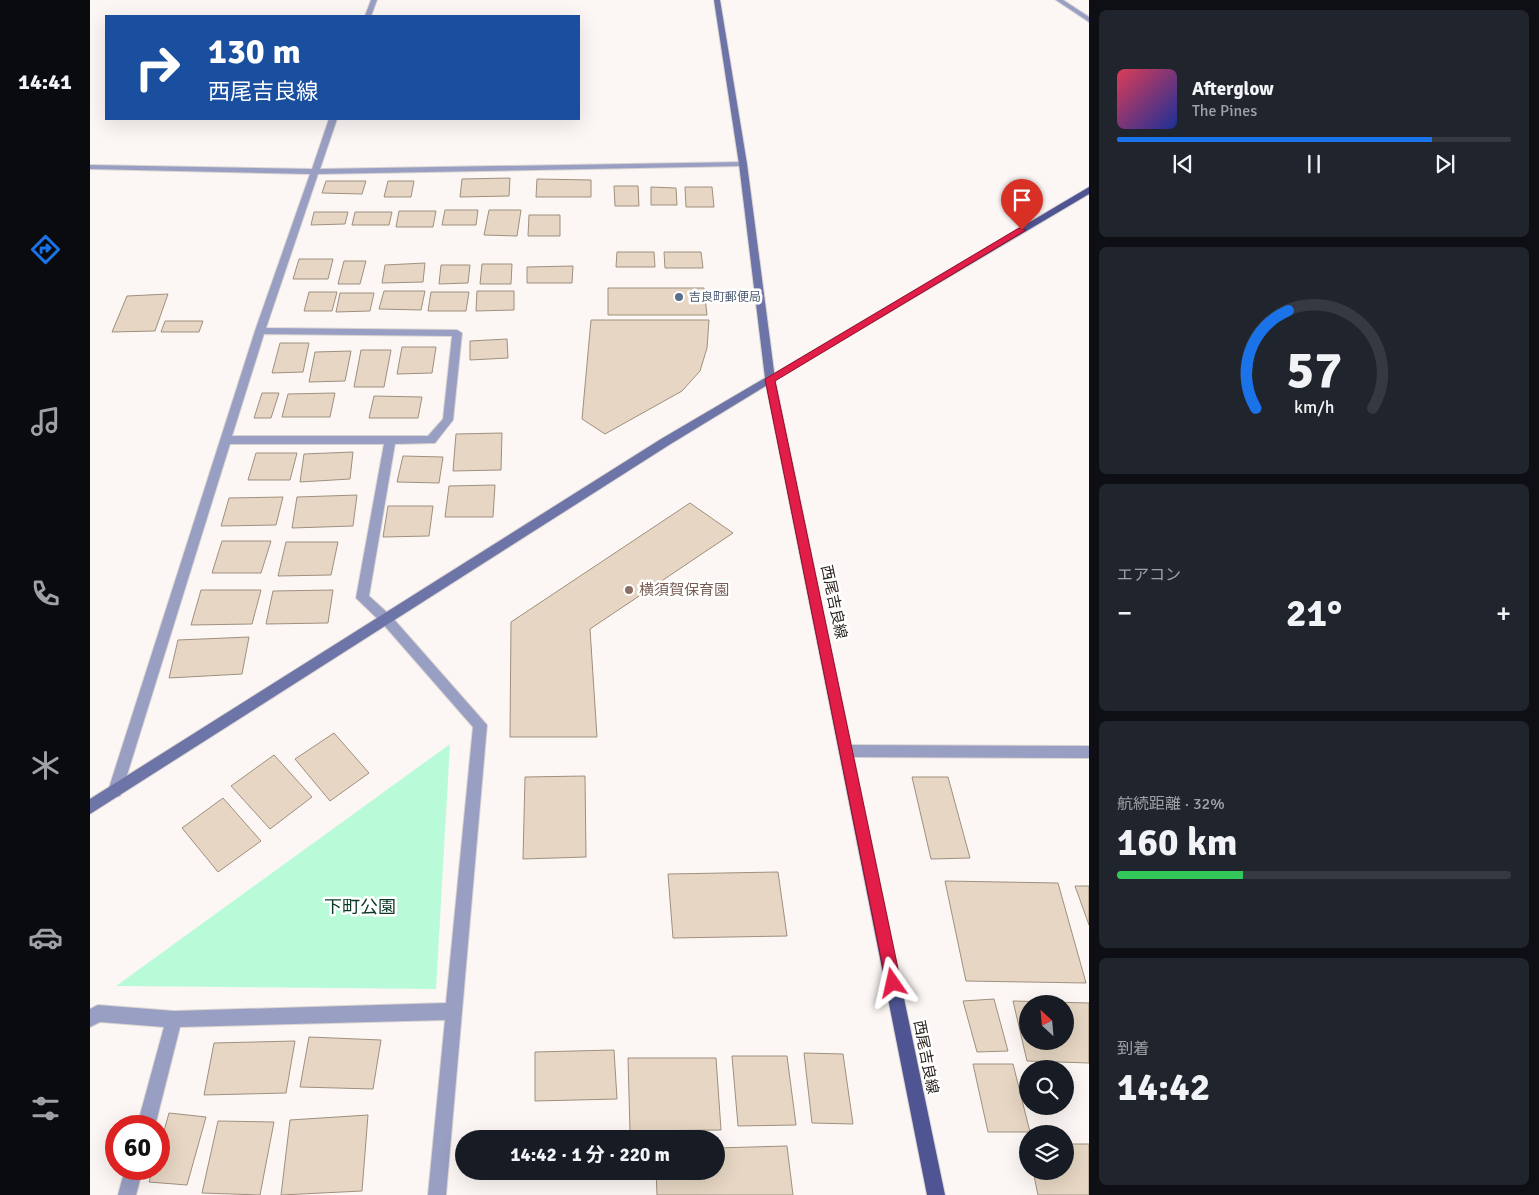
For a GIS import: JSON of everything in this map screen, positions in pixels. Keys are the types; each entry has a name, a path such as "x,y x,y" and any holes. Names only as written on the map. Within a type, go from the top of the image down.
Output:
{"main road":[{"path":"770,379 1089,190"},
{"name":"西尾吉良線","path":"770,379 936,1195"}],"street":[{"path":"368,15 374,0"},
{"path":"90,808 665,442 770,379 744,164 717,0"},
{"path":"1059,0 1089,20"},
{"path":"115,791 260,331 333,120"},
{"path":"90,167 315,172 744,164"},
{"path":"226,440 431,440 448,420 457,333 260,331"},
{"path":"390,439 362,598 387,620 480,725 437,1195"},
{"path":"847,751 1089,752"},
{"path":"90,1019 98,1014 174,1019 455,1011"},
{"path":"149,1115 174,1019"},
{"path":"128,1195 131,1180"}],"green space":[{"name":"下町公園","path":"450,744 436,989 116,986"}],"building":[{"path":"510,178 509,196 460,197 462,179"},
{"path":"537,179 591,180 591,197 536,197"},
{"path":"326,181 366,181 362,194 322,193"},
{"path":"388,181 414,181 411,197 384,197"},
{"path":"614,186 638,186 639,206 615,206"},
{"path":"651,187 676,188 677,205 651,205"},
{"path":"685,187 712,187 714,207 686,207"},
{"path":"445,210 478,210 476,225 442,225"},
{"path":"489,210 521,210 517,236 484,235"},
{"path":"399,211 436,211 433,227 396,227"},
{"path":"314,212 348,212 345,224 311,225"},
{"path":"355,212 392,212 389,225 352,225"},
{"path":"529,215 560,215 560,236 528,236"},
{"path":"617,252 654,252 655,267 616,267"},
{"path":"664,252 701,252 703,268 665,268"},
{"path":"299,259 333,259 328,279 293,279"},
{"path":"344,261 366,261 360,284 338,284"},
{"path":"425,263 423,282 382,283 385,265"},
{"path":"482,264 512,264 511,284 480,284"},
{"path":"441,265 470,265 468,283 439,284"},
{"path":"573,266 572,283 527,283 527,267"},
{"path":"608,288 704,288 707,315 608,315"},
{"path":"384,291 425,291 421,310 379,309"},
{"path":"477,291 514,291 514,310 476,311"},
{"path":"309,292 337,292 332,311 304,311"},
{"path":"431,292 469,292 466,311 428,311"},
{"path":"340,293 374,293 370,311 336,312"},
{"path":"168,294 155,331 112,332 127,296"},
{"path":"591,320 709,320 707,348 700,371 682,391 605,434 582,419"},
{"path":"165,321 203,321 199,332 161,332"},
{"path":"507,339 508,358 470,360 470,341"},
{"path":"280,343 309,343 303,372 272,373"},
{"path":"402,347 436,347 432,373 397,374"},
{"path":"361,350 391,350 384,387 354,387"},
{"path":"351,351 345,381 309,382 315,352"},
{"path":"262,393 279,393 271,418 254,418"},
{"path":"335,393 330,417 282,417 288,394"},
{"path":"374,396 422,397 418,418 369,418"},
{"path":"502,433 501,470 453,471 456,434"},
{"path":"353,452 350,479 300,482 304,454"},
{"path":"256,453 297,453 290,480 248,480"},
{"path":"403,456 443,457 439,483 397,482"},
{"path":"495,485 493,517 445,517 449,486"},
{"path":"357,495 353,526 292,528 297,497"},
{"path":"283,497 276,525 221,526 229,498"},
{"path":"690,503 733,533 590,629 597,737 510,737 511,622"},
{"path":"388,506 433,506 429,536 383,537"},
{"path":"222,541 271,541 261,573 212,573"},
{"path":"286,542 338,542 331,575 278,576"},
{"path":"201,590 261,590 252,624 191,625"},
{"path":"333,590 328,623 266,624 273,591"},
{"path":"249,637 242,674 169,678 178,640"},
{"path":"334,733 369,773 330,801 295,759"},
{"path":"274,755 312,797 270,829 231,786"},
{"path":"585,776 586,857 523,859 525,777"},
{"path":"912,777 948,777 970,858 931,859"},
{"path":"223,798 261,841 218,872 182,828"},
{"path":"778,872 787,936 673,938 668,874"},
{"path":"945,881 1058,883 1086,983 966,981"},
{"path":"1075,886 1089,886 1089,925"},
{"path":"994,999 1008,1051 977,1052 963,1001"},
{"path":"1013,1001 1019,1001 1019,1027"},
{"path":"1074,1003 1089,1003 1089,1063 1074,1063 1074,1060 1027,1060 1024,1050 1074,1050"},
{"path":"309,1037 381,1040 373,1089 300,1087"},
{"path":"295,1041 286,1093 204,1095 214,1043"},
{"path":"614,1050 617,1099 535,1101 535,1052"},
{"path":"804,1053 843,1054 853,1124 812,1123"},
{"path":"732,1056 787,1056 796,1125 738,1126"},
{"path":"628,1058 716,1058 721,1130 630,1130"},
{"path":"973,1064 1013,1064 1019,1088 1019,1115 1026,1115 1028,1125 1019,1125 1019,1132 988,1132"},
{"path":"169,1113 206,1117 187,1185 149,1182 150,1180 170,1180 170,1115"},
{"path":"368,1115 362,1191 281,1195 290,1120"},
{"path":"218,1121 274,1122 260,1195 202,1193"},
{"path":"1074,1144 1089,1144 1089,1195 1038,1195 1035,1180 1074,1180"},
{"path":"787,1146 793,1195 657,1195 656,1180 725,1180 725,1148"}],"place":[{"name":"吉良町郵便局","path":"679,297"},
{"name":"横須賀保育園","path":"629,590"}],"route":[{"path":"893,983 770,379 1022,230"}]}
